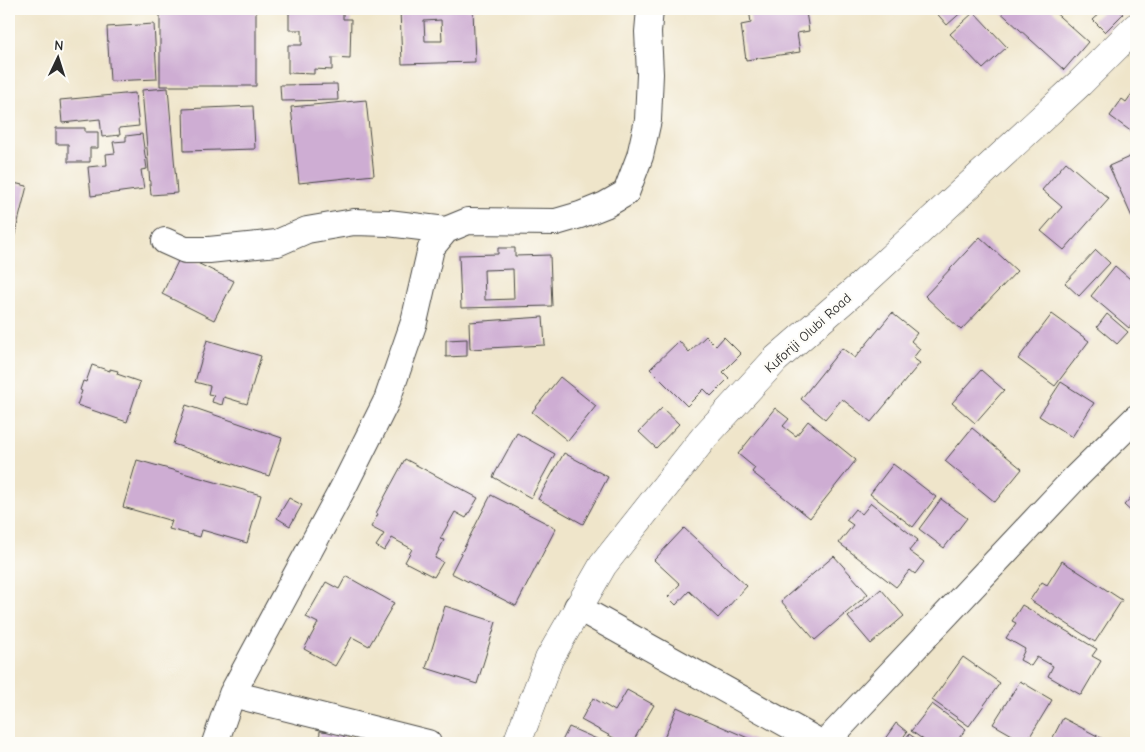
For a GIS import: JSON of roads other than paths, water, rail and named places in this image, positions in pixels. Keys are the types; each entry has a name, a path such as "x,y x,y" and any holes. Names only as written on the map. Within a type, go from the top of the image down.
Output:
{"street":[{"path":"215,743 232,694 343,488 387,400 414,322 431,248 446,230 468,221 556,222 605,205 626,193 640,156 648,120 650,74 648,32 650,9"},
{"name":"Kuforiji Olubi Road","path":"517,743 549,659 577,607 603,565 706,435 776,359 859,287 1080,83 1136,27"},
{"path":"165,241 185,250 209,250 276,243 307,230 354,222 388,223 446,230"},
{"path":"577,607 823,743 1074,479 1136,418"},
{"path":"232,694 428,743"}]}
